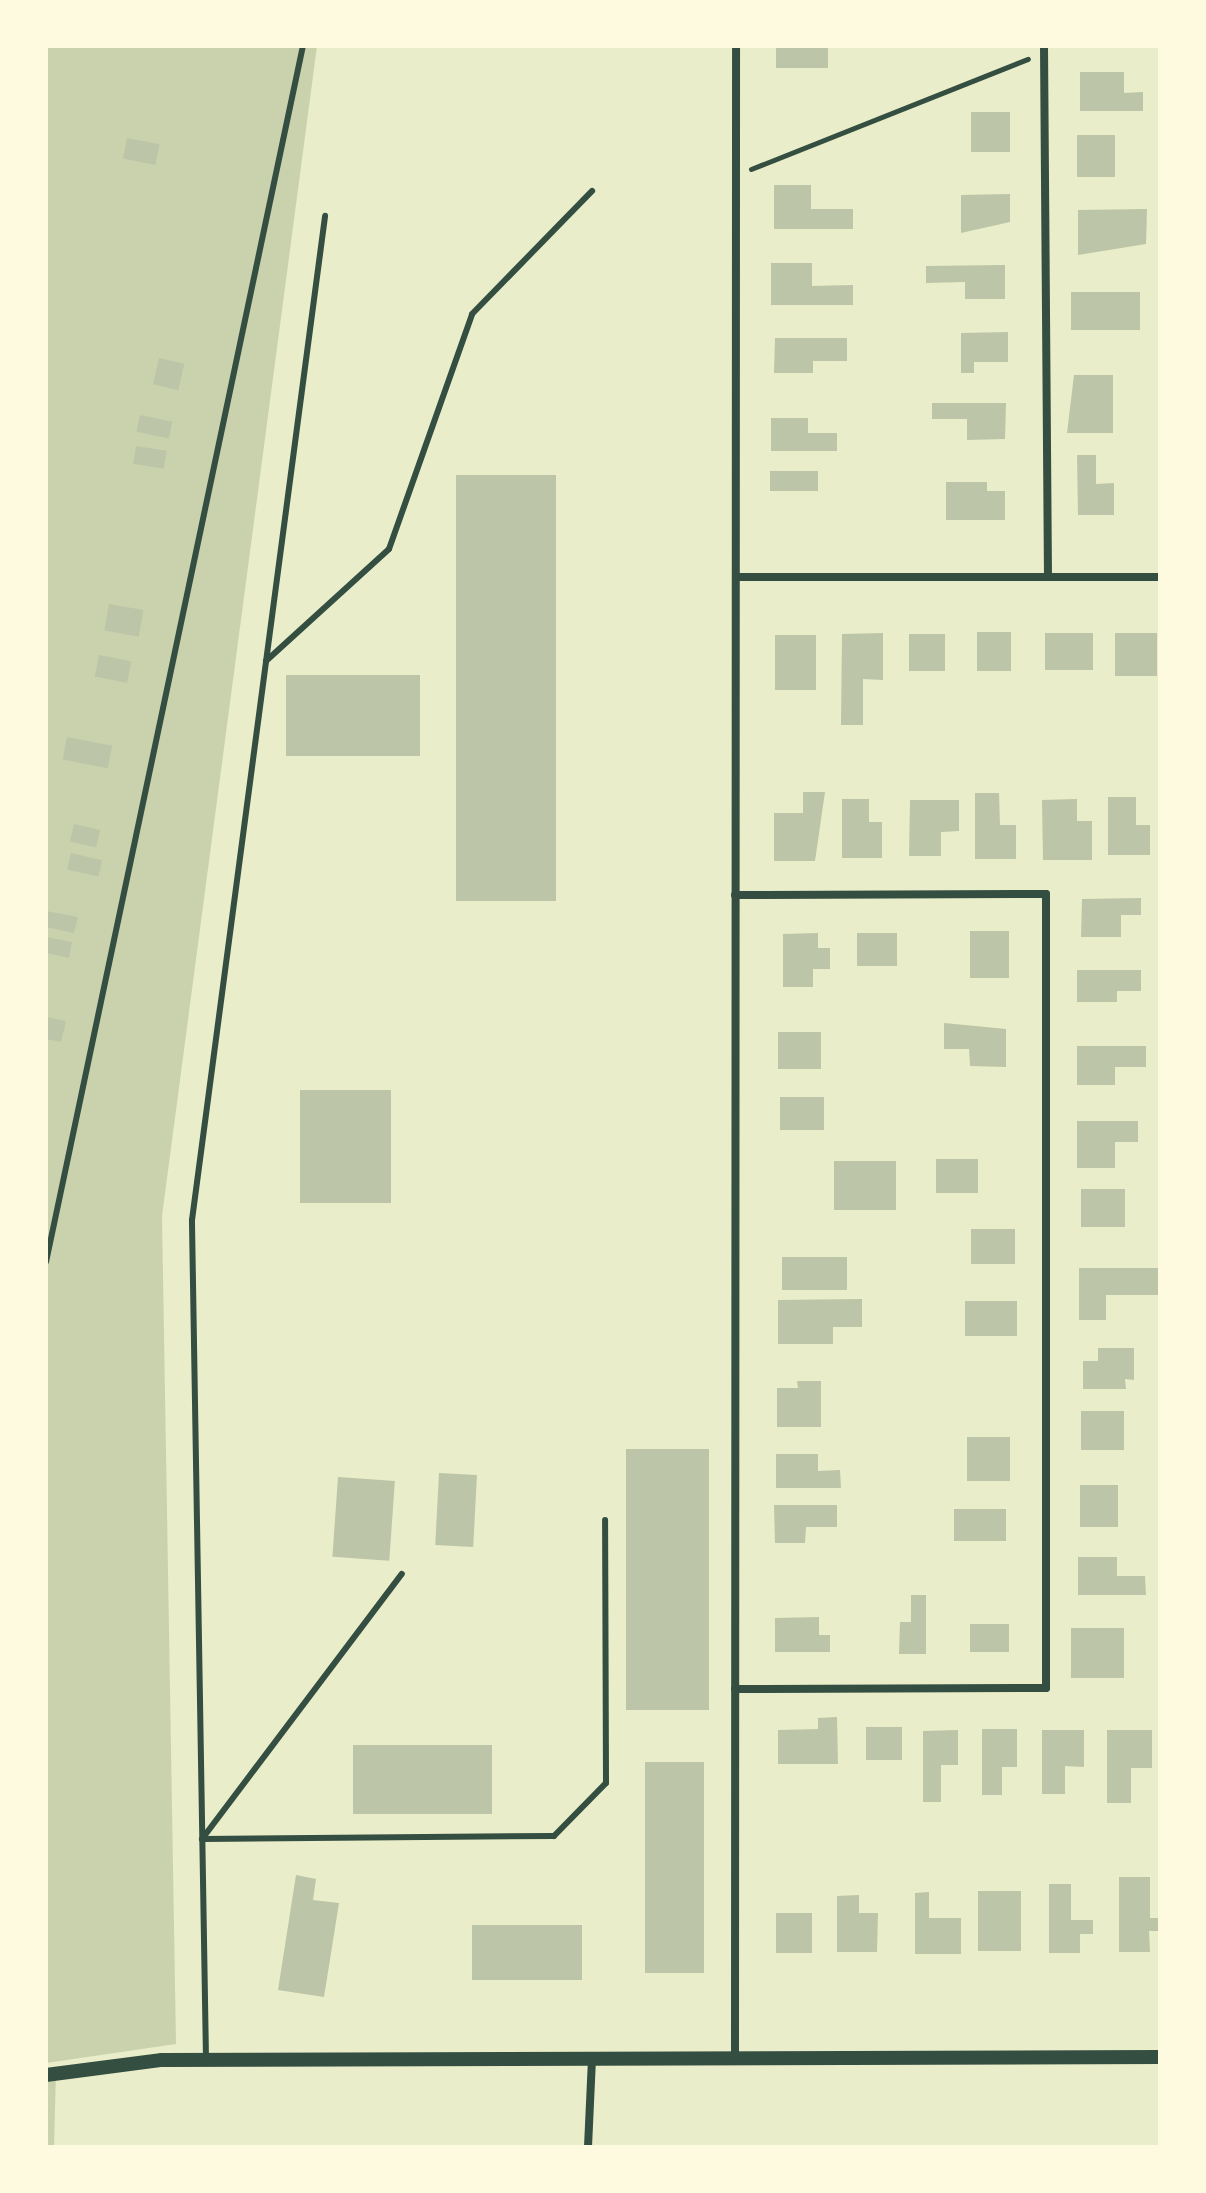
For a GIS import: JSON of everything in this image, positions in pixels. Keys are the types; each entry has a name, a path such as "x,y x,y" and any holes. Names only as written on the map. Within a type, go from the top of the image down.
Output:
{"street":[{"path":"735,2058 736,46"},
{"path":"1044,49 1048,577"},
{"path":"736,577 1160,577"},
{"path":"735,895 1046,894 1046,1688 735,1689"},
{"path":"49,2072 206,2060 1160,2057"},
{"path":"588,2147 592,2059"}],"lane":[{"path":"46,1262 303,46"},
{"path":"266,661 389,549 472,314 592,191"},
{"path":"206,2060 192,1220 325,216"},
{"path":"202,1839 554,1836 606,1783 605,1520"},
{"path":"202,1839 402,1574"}],"path":[{"path":"735,175 1044,49"}],"green space":[{"path":"46,46 317,46 162,1216 176,2044 46,2063"},
{"path":"56,2072 54,2147 46,2147 46,2075"}],"building":[{"path":"776,46 828,46 828,68 776,68"},
{"path":"1080,72 1124,72 1124,93 1143,92 1143,111 1080,111"},
{"path":"971,112 1010,112 1010,152 971,152"},
{"path":"1077,135 1115,135 1115,177 1077,177"},
{"path":"127,138 159,144 155,165 123,159"},
{"path":"774,185 811,185 811,209 853,209 853,229 774,229"},
{"path":"1010,194 1010,222 961,233 961,195"},
{"path":"1147,209 1146,244 1078,255 1078,210"},
{"path":"771,263 812,263 812,286 853,285 853,305 771,305"},
{"path":"1005,265 1005,299 965,299 965,282 926,283 926,266"},
{"path":"1071,292 1140,292 1140,330 1071,330"},
{"path":"1008,332 1008,362 974,362 974,373 961,373 961,333"},
{"path":"775,338 847,338 847,361 813,361 813,373 774,373"},
{"path":"159,358 184,364 178,390 153,384"},
{"path":"1074,375 1113,375 1113,433 1067,433"},
{"path":"932,403 1006,403 1005,439 967,440 967,419 932,419"},
{"path":"140,415 172,422 169,438 136,432"},
{"path":"771,418 808,418 808,433 837,433 837,451 771,451"},
{"path":"136,446 167,451 164,469 133,464"},
{"path":"1077,455 1096,455 1096,484 1114,483 1114,515 1078,515"},
{"path":"770,471 818,471 818,491 770,491"},
{"path":"456,475 556,475 556,901 456,901"},
{"path":"946,482 987,482 987,491 1005,491 1005,520 946,520"},
{"path":"109,604 143,610 139,637 104,631"},
{"path":"977,632 1011,632 1011,671 977,671"},
{"path":"883,633 883,680 863,679 863,725 841,725 842,634"},
{"path":"1045,633 1093,633 1093,670 1045,670"},
{"path":"1115,633 1157,633 1157,676 1115,676"},
{"path":"909,634 945,634 945,671 909,671"},
{"path":"775,635 816,635 816,690 775,690"},
{"path":"99,655 131,661 127,683 95,677"},
{"path":"286,675 420,675 420,756 286,756"},
{"path":"67,737 112,746 108,768 63,760"},
{"path":"803,792 825,792 815,861 774,861 774,813 803,813"},
{"path":"975,793 999,793 1000,825 1016,825 1016,859 975,859"},
{"path":"1108,797 1136,797 1136,825 1150,825 1150,855 1108,855"},
{"path":"842,799 869,799 869,822 882,822 882,858 842,858"},
{"path":"1077,799 1077,821 1092,821 1092,860 1043,860 1042,800"},
{"path":"910,800 959,800 959,831 941,832 941,856 909,856"},
{"path":"74,824 100,830 96,848 70,842"},
{"path":"71,853 102,860 98,877 67,870"},
{"path":"1141,898 1141,915 1121,915 1121,937 1081,937 1082,899"},
{"path":"46,911 78,917 74,933 46,927"},
{"path":"970,931 1009,931 1009,978 970,978"},
{"path":"818,933 818,948 830,948 830,969 813,969 813,987 783,987 783,934"},
{"path":"857,933 897,933 897,966 857,966"},
{"path":"46,937 72,942 69,958 46,953"},
{"path":"1077,970 1141,970 1141,991 1117,991 1117,1002 1077,1002"},
{"path":"46,1017 66,1021 61,1042 46,1039"},
{"path":"944,1023 1006,1029 1006,1067 970,1066 969,1049 944,1049"},
{"path":"778,1032 821,1032 821,1069 778,1069"},
{"path":"1077,1046 1146,1046 1146,1067 1115,1067 1115,1085 1077,1085"},
{"path":"300,1090 391,1090 391,1203 300,1203"},
{"path":"780,1097 824,1097 824,1130 780,1130"},
{"path":"1077,1121 1138,1121 1138,1142 1115,1142 1115,1168 1077,1168"},
{"path":"936,1159 978,1159 978,1193 936,1193"},
{"path":"834,1161 896,1161 896,1210 834,1210"},
{"path":"1081,1189 1125,1189 1125,1227 1081,1227"},
{"path":"971,1229 1015,1229 1015,1264 971,1264"},
{"path":"782,1257 847,1257 847,1290 782,1290"},
{"path":"1079,1268 1160,1268 1160,1295 1106,1295 1106,1320 1079,1320"},
{"path":"862,1299 862,1327 833,1327 833,1344 778,1344 778,1300"},
{"path":"965,1301 1017,1301 1017,1336 965,1336"},
{"path":"1098,1348 1134,1348 1134,1380 1125,1379 1126,1389 1083,1389 1083,1361 1098,1361"},
{"path":"797,1381 821,1381 821,1427 777,1427 777,1388 798,1388"},
{"path":"1081,1411 1124,1411 1124,1450 1081,1450"},
{"path":"967,1437 1010,1437 1010,1481 967,1481"},
{"path":"626,1449 709,1449 709,1710 626,1710"},
{"path":"776,1454 818,1454 818,1471 840,1470 841,1488 776,1488"},
{"path":"439,1473 477,1475 473,1547 435,1545"},
{"path":"338,1477 395,1481 389,1561 332,1557"},
{"path":"1080,1485 1118,1485 1118,1527 1080,1527"},
{"path":"774,1505 837,1505 837,1527 806,1527 805,1543 775,1543"},
{"path":"954,1509 1006,1509 1006,1541 954,1541"},
{"path":"1078,1557 1117,1557 1117,1576 1145,1576 1146,1595 1078,1595"},
{"path":"911,1595 926,1595 926,1654 899,1654 900,1622 911,1622"},
{"path":"819,1617 819,1635 830,1635 830,1652 775,1652 775,1618"},
{"path":"970,1624 1009,1624 1009,1652 970,1652"},
{"path":"1071,1628 1124,1628 1124,1678 1071,1678"},
{"path":"837,1717 838,1764 778,1764 778,1730 818,1729 818,1718"},
{"path":"866,1727 902,1727 902,1760 866,1760"},
{"path":"982,1729 1017,1729 1017,1767 1002,1767 1002,1795 982,1795"},
{"path":"958,1730 958,1765 941,1765 941,1802 923,1802 923,1731"},
{"path":"1042,1730 1084,1730 1084,1767 1065,1766 1065,1794 1042,1794"},
{"path":"1107,1730 1152,1730 1152,1768 1131,1768 1131,1803 1107,1803"},
{"path":"353,1745 492,1745 492,1814 353,1814"},
{"path":"645,1762 704,1762 704,1973 645,1973"},
{"path":"296,1875 316,1879 313,1900 339,1903 324,1997 278,1990"},
{"path":"1119,1877 1150,1877 1150,1918 1160,1918 1160,1931 1149,1931 1150,1952 1119,1952"},
{"path":"1049,1884 1071,1884 1071,1920 1093,1920 1093,1934 1080,1934 1080,1953 1049,1953"},
{"path":"978,1891 1021,1891 1021,1951 978,1951"},
{"path":"929,1892 929,1918 961,1918 961,1954 915,1954 915,1893"},
{"path":"859,1895 859,1913 878,1913 877,1952 837,1952 837,1896"},
{"path":"776,1913 812,1913 812,1953 776,1953"},
{"path":"472,1925 582,1925 582,1980 472,1980"}]}
